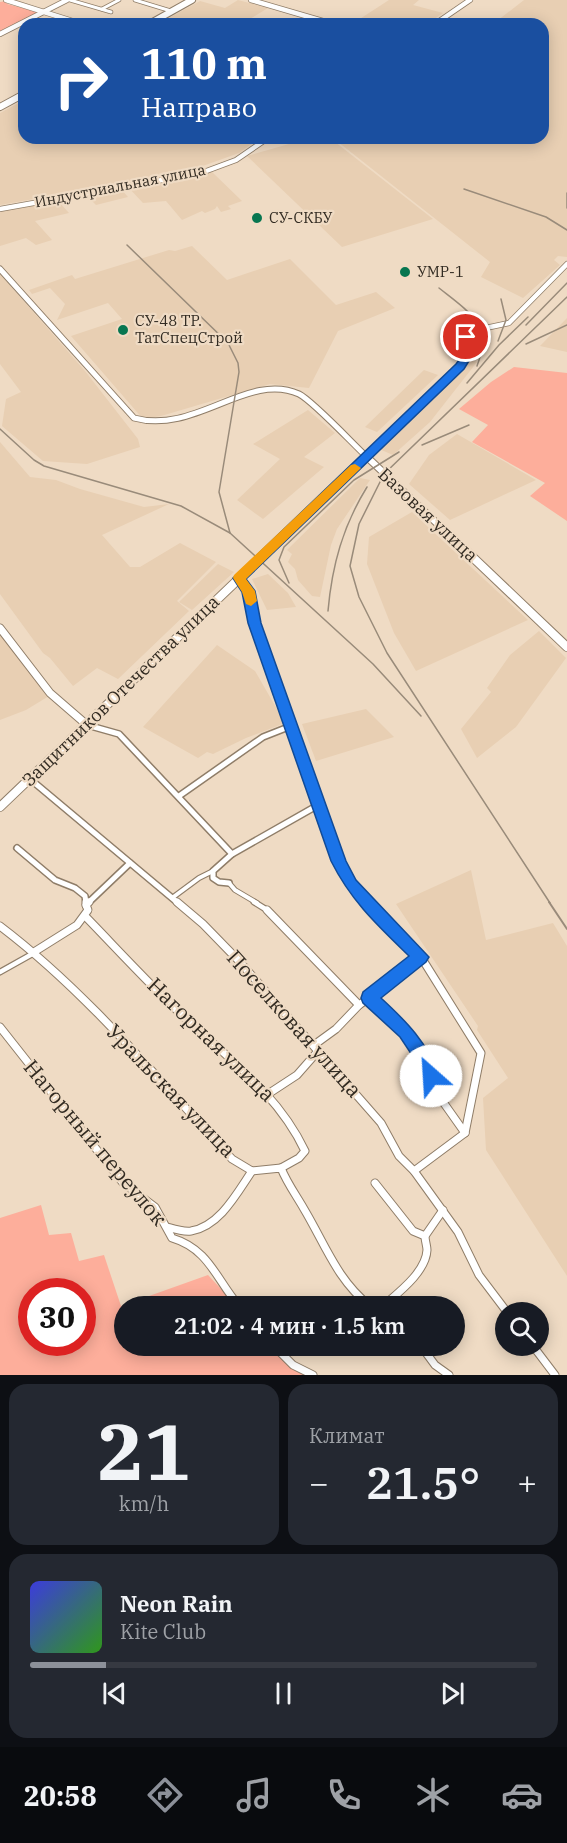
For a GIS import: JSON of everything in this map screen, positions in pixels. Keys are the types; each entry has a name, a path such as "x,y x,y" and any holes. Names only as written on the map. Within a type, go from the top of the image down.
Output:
{"main road":[{"path":"159,18 192,0"},
{"path":"0,107 18,97"},
{"name":"Защитников Отечества улица","path":"3,804 367,457"},
{"name":"Базовая улица","path":"367,457 567,646"}],"street":[{"path":"6,0 63,18"},
{"path":"32,18 69,0 111,12"},
{"path":"101,9 119,0"},
{"path":"135,0 171,11"},
{"path":"251,0 312,18"},
{"path":"444,18 470,0"},
{"path":"0,34 18,25"},
{"name":"Индустриальная улица","path":"0,209 201,173 236,160 259,144"},
{"path":"367,457 460,367 467,356 467,332 509,323 567,264"},
{"name":"Базовая улица","path":"0,269 134,418 142,422 160,424 262,389 280,388 301,395 367,457"},
{"path":"239,578 249,591 255,623 339,861 351,884 386,924 421,957 481,1053 465,1133 414,1171"},
{"path":"0,628 52,697 70,714 87,725 119,734 179,795 232,854"},
{"path":"179,795 263,737 291,726"},
{"name":"Поселковая улица","path":"30,779 203,924 239,961 381,1123 399,1156 414,1171 458,1232 479,1275 499,1302"},
{"path":"172,898 199,878 213,871 232,854 320,804"},
{"path":"0,972 77,925 88,910 86,896 55,880 17,848"},
{"path":"86,904 130,863"},
{"path":"213,871 213,878 219,882 229,883 235,890 267,910 359,1005"},
{"name":"Нагорная улица","path":"85,916 184,1017 268,1094 280,1108 300,1137 305,1151 299,1158 281,1168"},
{"name":"Уральская улица","path":"0,926 34,952 116,1033 232,1159 252,1171 281,1168"},
{"path":"268,1094 297,1075 316,1048 359,1005 421,957"},
{"path":"369,998 405,1032 419,1051 425,1060 436,1092 465,1133"},
{"name":"Нагорный переулок","path":"0,1027 123,1183 155,1207 172,1238 191,1245 204,1257 228,1296"},
{"path":"281,1168 290,1189 304,1209 327,1255 358,1296"},
{"path":"167,1227 189,1231 204,1226 225,1210 252,1171"},
{"path":"375,1183 413,1232 425,1236"},
{"path":"396,1296 415,1273 427,1253 425,1236 443,1210"},
{"path":"283,1356 292,1365 313,1375"},
{"path":"428,1356 435,1365 449,1375"},
{"path":"540,1356 555,1375"}],"shaded area":[{"path":"238,0 268,8 252,18 169,18 200,1 225,8"},
{"path":"389,0 419,0 413,5 443,13 436,18 361,18"},
{"path":"524,0 567,0 567,257 558,256 554,260 560,265 523,298 481,277 490,262 341,144 549,144 549,18 501,18"},
{"path":"6,1 7,4 38,12 27,18 18,18 18,23 0,33 0,2"},
{"path":"18,103 18,144 252,144 239,153 186,172 0,205 0,113"},
{"path":"289,144 338,144 433,219 342,247 247,156"},
{"path":"212,172 242,201 228,206 231,209 221,212 217,206 205,213 202,211 182,220 166,201 143,203 129,188"},
{"path":"121,189 128,197 96,205 87,196"},
{"path":"58,201 69,213 35,221 52,240 36,245 26,238 0,246 0,211"},
{"name":"СУ-48 ТР. ТатСпецСтрой","path":"192,246 227,280 290,259 336,305 376,292 395,308 338,331 309,388 270,384 161,416 143,419 71,336 122,319 108,303 57,320 65,304 50,288 32,294 29,290 72,275 75,279 169,250 175,251"},
{"path":"0,274 85,371 138,439 140,447 87,464 43,461 2,426 6,399 21,392 0,364"},
{"path":"567,318 567,352 540,346"},
{"path":"470,359 477,362 430,422 393,455 379,449"},
{"path":"514,367 567,373 567,521 530,496 545,483 472,442 488,425 459,409 491,382"},
{"path":"424,370 438,375 377,432 365,427"},
{"path":"308,410 335,433 304,457 324,467 263,519 237,500 280,459 253,444"},
{"path":"457,434 536,480 450,520 409,484 429,455"},
{"path":"0,442 30,477 56,480 144,507 169,504 102,535 130,567 140,567 180,543 216,562 177,601 189,611 118,679 97,668 73,686 50,658 43,653 0,594"},
{"path":"360,478 370,480 337,529 331,545 320,597 312,596 298,580 295,569 288,562 292,554 287,550"},
{"path":"412,512 528,620 416,671 394,633 367,564 369,537"},
{"path":"218,564 234,572 192,610 179,602"},
{"path":"268,574 288,593 296,607 267,610 252,579"},
{"path":"539,631 566,658 516,727 477,758 461,729 491,692 487,688 510,655"},
{"path":"0,632 49,696 26,710 0,720"},
{"path":"217,645 255,671 285,723 213,754 207,752 198,758 143,727"},
{"path":"366,709 394,737 316,761 302,724"},
{"path":"471,870 486,940 553,923 567,946 567,1276 486,1150 483,1098 508,1078 477,1030 478,1026 396,904"},
{"path":"41,1205 49,1235 71,1233 79,1261 104,1255 118,1296 114,1296 114,1356 286,1356 311,1375 0,1375 0,1218"},
{"path":"208,1275 228,1296 149,1296"}],"railway":[{"path":"464,189 546,217 567,230"},
{"path":"567,193 567,208"},
{"path":"127,245 228,343 238,363 239,372 219,492 230,533"},
{"path":"526,325 567,283"},
{"path":"439,288 468,312 480,329 482,340 477,366"},
{"path":"550,903 387,653 359,597 350,566 359,524 384,474 567,297"},
{"path":"498,341 506,320 501,299"},
{"path":"467,383 499,345 528,317"},
{"path":"526,344 567,325"},
{"path":"422,445 469,425"},
{"path":"0,429 34,460 44,466 181,506 230,533"},
{"path":"289,583 279,560 284,547 354,480 399,452"},
{"path":"328,611 332,578 340,546 351,516 367,487"},
{"path":"230,533 373,664 421,716"},
{"path":"549,902 567,929"}],"slow traffic":[{"path":"251,601 249,591 239,578 355,468"}],"place":[{"name":"СУ-СКБУ","path":"257,218"},
{"name":"УМР-1","path":"405,272"},
{"name":"СУ-48 ТР. ТатСпецСтрой","path":"123,330"}],"route":[{"path":"431,1076 425,1060 405,1032 369,998 421,957 386,924 351,884 339,861 255,623 249,591 239,578 460,367 467,356 466,337"}]}
